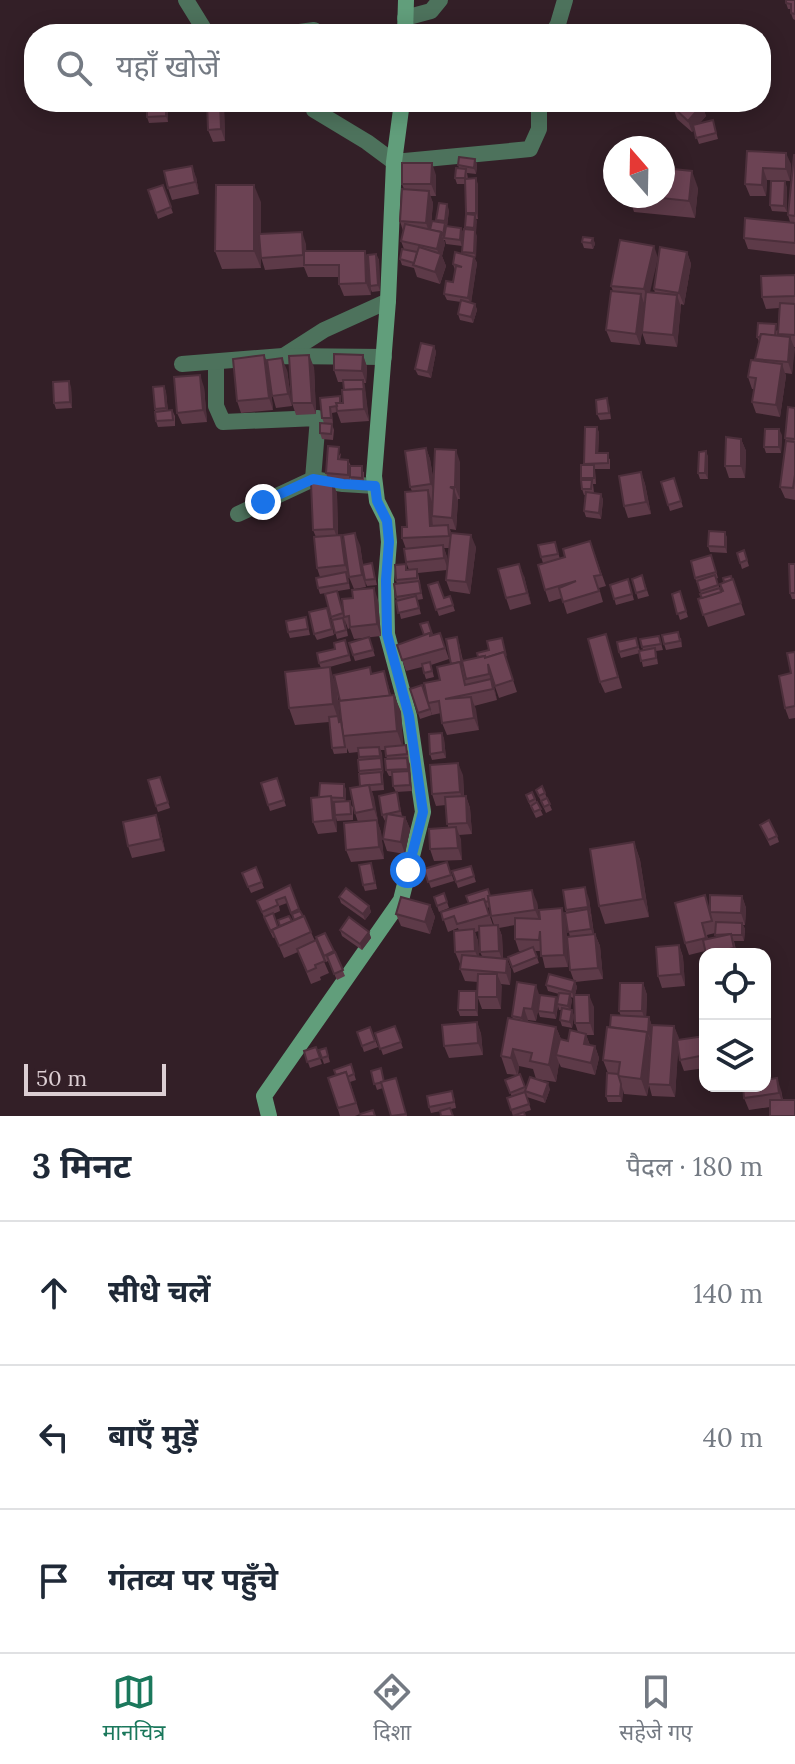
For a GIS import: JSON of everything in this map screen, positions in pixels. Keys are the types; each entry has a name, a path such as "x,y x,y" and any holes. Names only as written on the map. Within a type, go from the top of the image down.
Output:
{"main road":[{"path":"405,24 406,0"},
{"path":"269,1116 264,1096 401,900 423,812 409,716 387,634 389,542 387,521 377,501 375,486 394,162 401,112"}],"street":[{"path":"186,0 201,24"},
{"path":"408,24 431,11 440,0"},
{"path":"558,24 565,0"},
{"path":"321,112 394,162 530,149 539,129 539,112"},
{"path":"283,356 324,330 388,301"},
{"path":"182,364 283,356 384,357"},
{"path":"216,362 216,406 223,422 318,418 313,479"},
{"path":"238,514 313,479 375,486"}],"building":[{"path":"786,0 795,0 795,14 791,13 791,4"},
{"path":"147,112 166,112 166,116 147,117"},
{"path":"207,112 220,112 221,129 208,130"},
{"path":"678,112 696,112 688,121"},
{"path":"713,120 716,133 696,138 693,125"},
{"path":"747,151 786,153 786,169 763,168 762,185 745,184"},
{"path":"795,155 795,216 788,215"},
{"path":"459,157 475,159 474,168 458,165"},
{"path":"402,163 432,163 431,184 402,184"},
{"path":"192,166 195,182 168,188 164,171"},
{"path":"456,168 466,169 465,178 455,178"},
{"path":"675,169 692,171 689,201 675,199"},
{"path":"476,178 476,213 466,213 465,179"},
{"path":"771,181 785,181 784,206 770,205"},
{"path":"163,185 171,207 156,213 148,190"},
{"path":"216,185 254,185 254,251 215,251"},
{"path":"402,189 429,191 426,223 400,221"},
{"path":"439,203 447,204 445,221 436,220"},
{"path":"466,214 475,215 474,228 465,227"},
{"path":"745,218 795,223 795,243 744,238"},
{"path":"432,221 445,223 443,235 430,230"},
{"path":"405,224 441,232 437,249 401,241"},
{"path":"446,226 461,228 460,240 444,238"},
{"path":"464,229 475,230 474,253 462,252"},
{"path":"302,232 303,255 261,258 259,234"},
{"path":"583,237 593,238 591,243 582,242"},
{"path":"620,240 654,246 644,289 611,286"},
{"path":"419,247 441,254 435,272 413,265"},
{"path":"660,247 687,252 679,293 654,289"},
{"path":"402,249 417,252 414,263 400,259"},
{"path":"304,251 365,251 366,283 339,284 339,265 304,265"},
{"path":"455,252 474,257 468,298 444,294 446,281 453,282 456,266 462,267 453,264"},
{"path":"376,254 378,285 370,286 368,255"},
{"path":"795,275 795,296 762,297 761,276"},
{"path":"611,291 641,294 636,334 606,330"},
{"path":"646,292 677,295 673,335 642,332"},
{"path":"461,300 475,304 471,317 458,314"},
{"path":"780,303 795,304 795,335 778,334"},
{"path":"758,323 776,324 775,336 761,334 757,337"},
{"path":"761,334 790,337 788,362 755,359"},
{"path":"421,343 434,346 428,372 415,369"},
{"path":"334,354 363,355 362,371 334,370"},
{"path":"264,355 269,398 237,401 233,359"},
{"path":"309,355 312,403 292,403 289,356"},
{"path":"282,358 288,394 272,396 267,360"},
{"path":"751,360 782,364 776,405 752,402 756,378 748,377"},
{"path":"200,375 203,410 177,413 174,377"},
{"path":"343,380 363,380 364,391 344,390"},
{"path":"69,381 70,402 54,403 53,382"},
{"path":"164,386 166,408 155,409 153,387"},
{"path":"363,389 364,409 337,411 336,403 343,403 342,390"},
{"path":"340,396 340,403 330,407 331,418 322,418 320,398"},
{"path":"607,398 609,413 597,414 596,400"},
{"path":"788,407 795,408 795,439 785,438"},
{"path":"172,410 173,420 156,421 155,412"},
{"path":"320,423 332,424 331,434 320,433"},
{"path":"585,427 597,427 596,453 608,453 608,463 584,464"},
{"path":"765,429 779,429 779,447 764,447"},
{"path":"726,437 741,439 741,466 725,466"},
{"path":"786,441 795,442 793,488 780,487"},
{"path":"328,446 339,447 338,459 348,460 348,475 326,473"},
{"path":"426,448 431,484 410,487 405,451"},
{"path":"435,449 456,450 455,487 450,487 454,489 452,518 432,516"},
{"path":"706,451 705,473 698,473 699,452"},
{"path":"581,465 594,465 594,478 581,478"},
{"path":"350,466 362,466 362,478 350,477"},
{"path":"641,472 646,502 624,506 619,476"},
{"path":"674,478 681,501 668,505 661,482"},
{"path":"581,480 592,480 591,489 582,489"},
{"path":"333,482 334,529 313,530 311,483"},
{"path":"428,490 430,526 448,525 449,536 402,538 402,527 407,527 405,492"},
{"path":"586,492 601,494 599,513 584,511"},
{"path":"709,531 725,532 725,547 708,546"},
{"path":"355,533 362,575 349,577 343,535"},
{"path":"451,533 471,535 466,582 446,580"},
{"path":"341,535 345,565 317,568 314,537"},
{"path":"590,541 601,575 594,576 599,591 563,602 559,588 576,581 545,590 538,565 565,557 563,549"},
{"path":"555,542 558,554 541,557 538,545"},
{"path":"443,545 444,558 406,562 404,549"},
{"path":"744,550 747,560 740,563 737,553"},
{"path":"711,555 716,572 695,578 691,561"},
{"path":"372,563 375,579 365,580 362,565"},
{"path":"406,564 406,570 417,569 417,578 396,580 395,565"},
{"path":"519,564 527,593 506,598 498,569"},
{"path":"789,564 795,564 795,593 790,593"},
{"path":"346,572 348,583 318,588 316,578"},
{"path":"642,575 646,590 636,593 632,579"},
{"path":"715,575 718,585 700,591 697,581"},
{"path":"628,579 632,594 614,599 610,585"},
{"path":"733,579 741,603 703,615 698,599 723,591 720,584"},
{"path":"419,581 421,593 396,597 394,584"},
{"path":"438,582 444,598 450,596 453,605 436,610 428,585"},
{"path":"374,588 377,624 350,627 349,616 344,617 342,599 353,598 352,590"},
{"path":"720,588 721,592 702,598 700,594"},
{"path":"337,591 343,613 331,617 325,594"},
{"path":"680,591 686,611 677,614 672,594"},
{"path":"416,596 419,608 398,613 396,601"},
{"path":"327,608 332,629 314,634 309,612"},
{"path":"306,617 308,629 288,632 286,621"},
{"path":"343,618 346,630 335,633 332,620"},
{"path":"428,622 432,634 424,635 420,624"},
{"path":"678,632 680,641 664,644 662,635"},
{"path":"430,633 430,636 440,633 445,648 402,660 397,645"},
{"path":"606,634 618,677 600,682 588,639"},
{"path":"659,636 661,644 642,647 640,639"},
{"path":"369,637 373,650 353,655 349,643"},
{"path":"457,637 462,665 460,662 451,664 446,639"},
{"path":"502,638 506,656 504,652 478,657 477,653 489,650 487,641"},
{"path":"636,638 638,647 619,652 617,642"},
{"path":"345,640 349,655 319,663 317,653 335,649 334,643"},
{"path":"655,648 656,658 641,661 639,651"},
{"path":"504,652 513,680 495,686 488,664 489,674 466,679 462,661"},
{"path":"795,652 795,706 785,708 779,676 791,673 787,653"},
{"path":"430,662 432,671 424,673 422,664"},
{"path":"460,662 465,685 491,679 493,689 445,699 471,697 474,718 442,723 439,701 428,703 424,683 440,680 437,667"},
{"path":"330,667 333,704 289,708 285,672"},
{"path":"370,667 371,674 384,671 390,696 340,701 334,675"},
{"path":"422,685 430,709 418,713 410,689"},
{"path":"394,695 397,731 343,736 339,701"},
{"path":"338,716 345,747 332,748 329,717"},
{"path":"442,733 443,752 430,754 429,734"},
{"path":"406,745 407,754 386,756 385,747"},
{"path":"379,747 380,756 359,757 358,748"},
{"path":"381,758 382,769 359,771 358,760"},
{"path":"407,758 408,769 386,770 385,759"},
{"path":"458,763 460,792 432,794 430,765"},
{"path":"409,771 410,785 393,786 392,772"},
{"path":"381,772 382,784 360,786 359,774"},
{"path":"160,777 168,802 156,806 148,780"},
{"path":"277,778 284,800 268,805 261,783"},
{"path":"320,783 344,784 344,798 319,797"},
{"path":"369,785 374,809 355,813 350,788"},
{"path":"542,786 545,793 539,796 536,790"},
{"path":"397,792 400,811 382,815 379,796"},
{"path":"532,792 535,799 529,802 526,795"},
{"path":"331,796 333,820 313,822 311,798"},
{"path":"466,796 467,823 447,824 445,797"},
{"path":"547,798 550,804 544,807 541,801"},
{"path":"350,801 351,814 335,815 334,802"},
{"path":"537,802 541,809 534,812 531,806"},
{"path":"387,814 405,817 401,842 383,839"},
{"path":"156,815 161,839 128,846 123,822"},
{"path":"377,820 379,847 346,850 344,823"},
{"path":"769,820 777,836 768,840 760,825"},
{"path":"456,827 458,848 430,849 429,829"},
{"path":"634,842 643,899 599,906 590,849"},
{"path":"447,862 451,875 428,882 424,869"},
{"path":"371,863 375,883 363,885 359,865"},
{"path":"471,866 474,876 456,882 452,871"},
{"path":"256,867 262,882 248,887 242,873"},
{"path":"290,885 299,909 291,913 285,897 276,900 278,905 262,912 257,901"},
{"path":"585,887 588,907 566,910 563,890"},
{"path":"346,888 369,906 363,914 339,897"},
{"path":"488,889 489,901 485,902 484,899 469,904 466,896"},
{"path":"532,890 535,910 491,916 488,896"},
{"path":"444,893 447,902 437,906 434,897"},
{"path":"705,895 712,921 702,923 706,938 685,943 675,903"},
{"path":"710,895 742,896 741,913 710,912"},
{"path":"401,897 430,905 425,922 396,914"},
{"path":"484,899 489,915 457,924 454,916 443,920 441,912"},
{"path":"562,908 564,955 541,956 540,931 539,940 515,939 515,918 540,919 539,910"},
{"path":"588,909 591,929 568,932 565,913"},
{"path":"300,911 303,916 294,920 292,914"},
{"path":"273,913 278,927 271,932 264,917"},
{"path":"289,916 292,921 280,926 278,920"},
{"path":"304,916 311,932 279,946 272,930"},
{"path":"349,917 369,932 360,944 340,930"},
{"path":"716,922 742,923 742,935 715,935"},
{"path":"498,925 499,951 480,952 479,926"},
{"path":"474,929 475,951 455,952 454,931"},
{"path":"325,933 334,951 324,956 316,937"},
{"path":"595,934 598,968 570,970 567,937"},
{"path":"731,934 734,948 705,948 703,940"},
{"path":"316,940 325,961 307,972 297,949"},
{"path":"679,945 681,974 658,976 656,947"},
{"path":"533,947 537,957 512,967 508,957"},
{"path":"335,952 343,970 334,974 327,956"},
{"path":"462,955 507,959 506,973 460,969"},
{"path":"478,974 497,974 497,997 477,997"},
{"path":"549,974 575,981 572,992 546,985"},
{"path":"517,982 536,985 532,1009 524,1008 522,1018 512,1016"},
{"path":"620,983 643,983 642,1011 619,1011"},
{"path":"459,991 476,991 476,1010 458,1010"},
{"path":"559,993 570,994 568,1006 557,1004"},
{"path":"540,995 556,997 554,1013 538,1011"},
{"path":"574,995 589,995 590,1023 575,1023"},
{"path":"562,1008 572,1010 570,1022 560,1020"},
{"path":"611,1015 649,1017 648,1033 610,1027"},
{"path":"508,1018 556,1027 549,1065 530,1061 532,1053 513,1049 511,1058 501,1056"},
{"path":"477,1022 478,1043 444,1046 442,1025"},
{"path":"652,1025 674,1026 670,1085 648,1084"},
{"path":"395,1026 401,1042 380,1049 375,1033"},
{"path":"370,1027 375,1041 362,1046 357,1032"},
{"path":"607,1027 647,1032 641,1079 618,1076 620,1062 603,1060"},
{"path":"570,1030 586,1034 584,1044 595,1046 591,1063 556,1055 560,1039 568,1041"},
{"path":"699,1037 699,1056 680,1060 677,1040"},
{"path":"316,1047 320,1058 307,1062 304,1051"},
{"path":"326,1048 328,1056 322,1058 319,1050"},
{"path":"351,1064 354,1074 347,1077 346,1072 336,1075 334,1070"},
{"path":"381,1068 384,1082 374,1084 371,1071"},
{"path":"346,1072 356,1103 338,1108 328,1078"},
{"path":"607,1073 618,1074 620,1096 606,1096"},
{"path":"520,1074 525,1087 510,1093 505,1080"},
{"path":"530,1077 548,1083 543,1097 525,1091"},
{"path":"396,1078 406,1114 391,1116 381,1082"},
{"path":"777,1078 779,1093 744,1098 744,1092 771,1092 771,1079"},
{"path":"452,1091 454,1102 429,1107 427,1096"},
{"path":"525,1092 529,1104 511,1110 507,1098"},
{"path":"770,1100 795,1100 795,1116 770,1116"},
{"path":"450,1108 453,1116 441,1116 440,1111"},
{"path":"373,1110 375,1116 360,1114"}],"route":[{"path":"263,502 313,479 375,486 377,501 387,521 389,542 387,634 409,716 423,812 408,870"}]}
